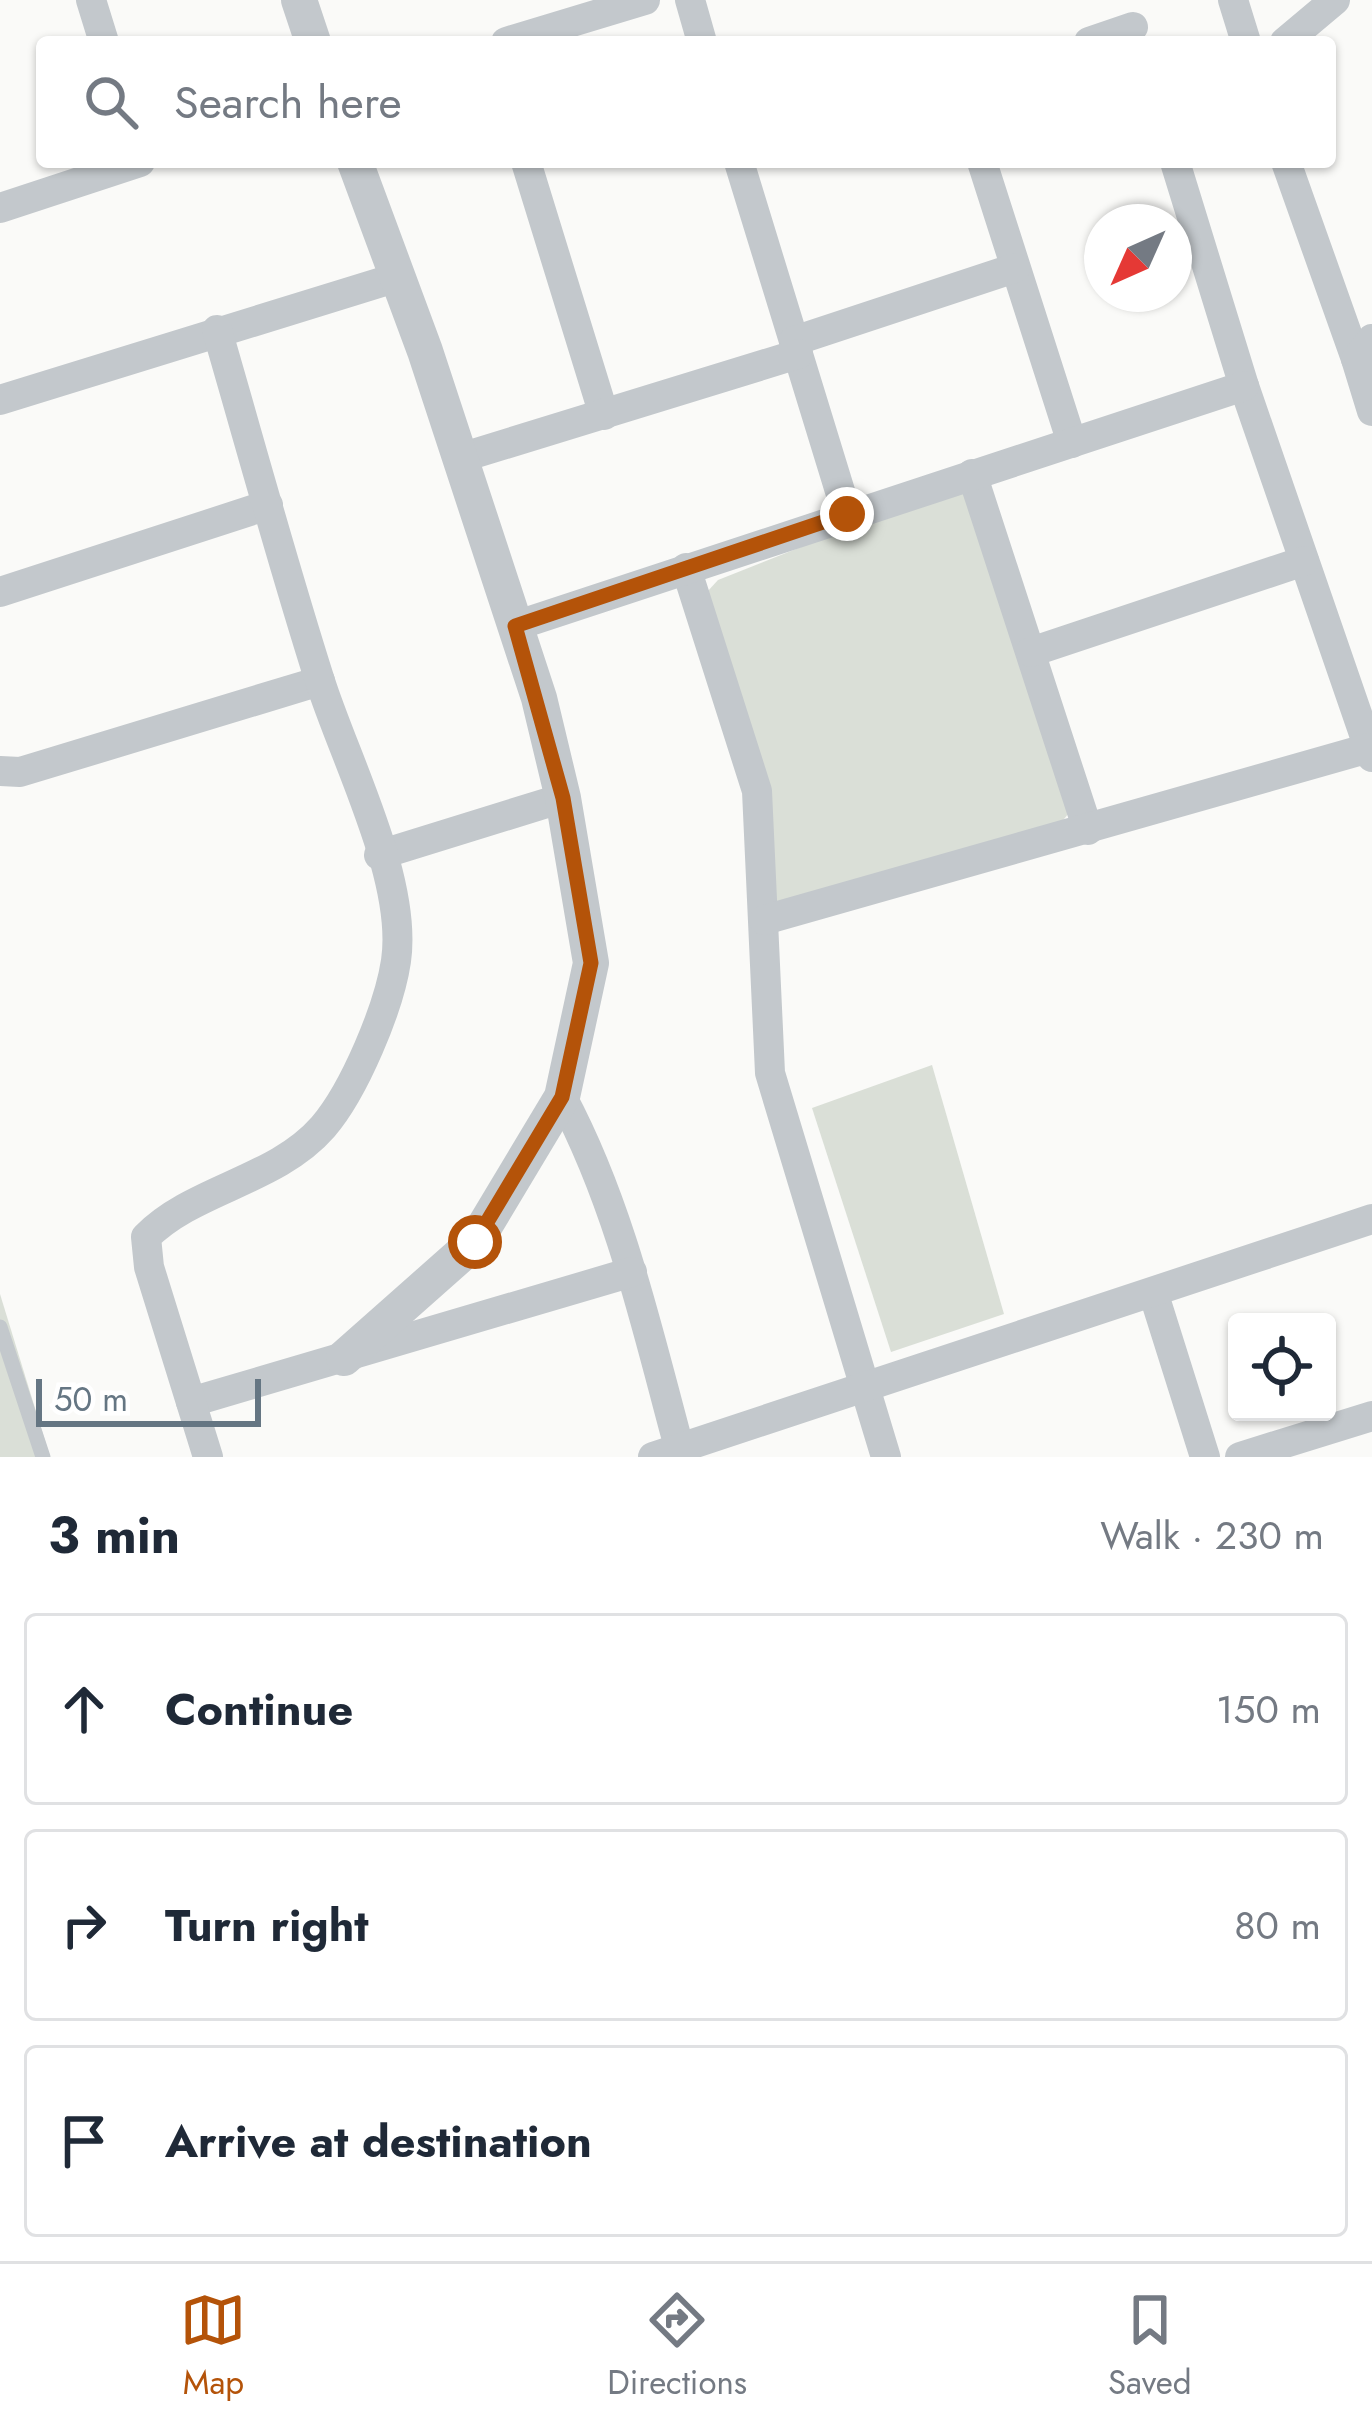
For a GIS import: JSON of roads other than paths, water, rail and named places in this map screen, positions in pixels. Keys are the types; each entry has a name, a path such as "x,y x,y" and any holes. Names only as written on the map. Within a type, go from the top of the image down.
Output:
{"street":[{"path":"91,0 102,36"},
{"path":"299,0 311,36"},
{"path":"526,36 646,0"},
{"path":"690,0 701,36"},
{"path":"1233,0 1244,36"},
{"path":"1292,36 1336,0"},
{"path":"1103,36 1132,23"},
{"path":"0,208 122,168"},
{"path":"344,1358 475,1242 562,1097 591,963 563,798 515,626 357,168"},
{"path":"528,168 604,415"},
{"path":"741,168 847,514"},
{"path":"984,168 1072,443"},
{"path":"764,920 1371,753 1244,386 1176,168"},
{"path":"1289,168 1364,349 1372,411"},
{"path":"460,458 604,415 1015,268"},
{"path":"0,400 398,277"},
{"path":"208,1457 149,1267 146,1237 166,1216 244,1185 322,1128 370,1045 396,960 391,889 320,681 217,330"},
{"path":"515,626 1244,386"},
{"path":"973,474 1088,830"},
{"path":"0,592 268,505"},
{"path":"1031,652 1304,561"},
{"path":"686,568 757,791 770,1073 886,1457"},
{"path":"0,771 20,772 320,681"},
{"path":"379,855 563,798"},
{"path":"562,1097 582,1135 632,1272 666,1452 1154,1295 1372,1219"},
{"path":"191,1402 632,1272"},
{"path":"1154,1295 1204,1457"},
{"path":"1240,1457 1372,1416"}],"lane":[{"path":"0,1327 43,1457"}]}
